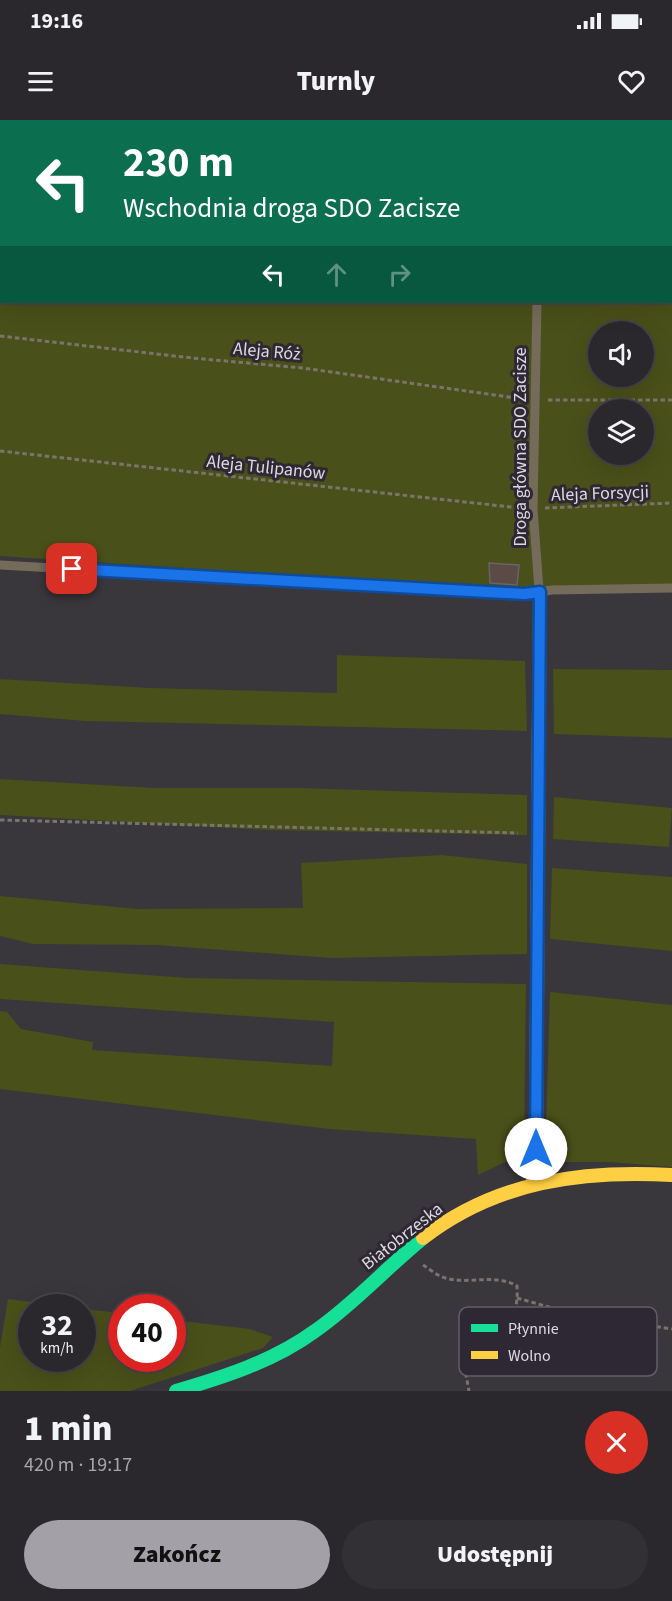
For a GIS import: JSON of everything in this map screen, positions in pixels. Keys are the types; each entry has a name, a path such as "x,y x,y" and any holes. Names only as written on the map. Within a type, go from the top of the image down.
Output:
{"street":[{"path":"533,1182 536,1149 540,592"},
{"name":"Białobrzeska","path":"176,1391 261,1362 302,1339 335,1315 408,1250 464,1211 533,1182 574,1174 672,1175"}],"lane":[{"name":"Droga główna SDO Zacisze","path":"537,303 531,509 540,592"},
{"path":"0,565 512,594 672,588"}],"path":[{"name":"Aleja Róż","path":"0,336 303,368 534,400 672,400"},
{"name":"Aleja Tulipanów","path":"0,451 531,509"},
{"name":"Aleja Forsycji","path":"531,509 672,503"},
{"path":"0,820 538,833"},
{"path":"408,1250 420,1263 440,1276 456,1280 508,1281 517,1286 516,1307"},
{"path":"518,1298 549,1307"},
{"path":"657,1327 672,1329"},
{"path":"467,1376 469,1391"}],"green space":[{"path":"0,303 672,303 672,584 504,589 0,556"},
{"path":"337,655 525,661 527,731 85,721 0,714 0,679 150,688 337,693"},
{"path":"553,669 672,670 672,738 554,734"},
{"path":"0,779 154,788 299,788 527,795 527,835 270,830 0,815"},
{"path":"554,797 672,808 669,847 553,839"},
{"path":"442,855 527,864 527,954 332,958 156,945 33,944 0,936 0,896 138,909 303,908 301,863"},
{"path":"552,868 672,877 672,951 550,939"},
{"path":"0,964 188,978 526,984 524,1153 478,1175 476,1139 329,1129 0,1089 0,1011 7,1012 21,1029 93,1042 92,1050 332,1066 334,1022 0,999"},
{"path":"550,992 672,1005 672,1167 609,1162 555,1162 545,1159"},
{"path":"8,1299 18,1300 18,1372 96,1372 96,1310 108,1312 108,1372 186,1372 186,1322 250,1329 273,1337 263,1348 130,1391 0,1391 0,1347"}],"building":[{"path":"489,563 519,565 517,585 490,583"}],"traffic: fast":[{"path":"539,710 540,592"},
{"path":"176,1391 248,1367 299,1342 343,1309 423,1238"}],"traffic: slow":[{"path":"533,1182 536,1149 539,710"},
{"path":"423,1238 480,1203 542,1183 606,1175 672,1175"}],"route":[{"path":"72,569 524,594 540,592 536,1149"}]}
